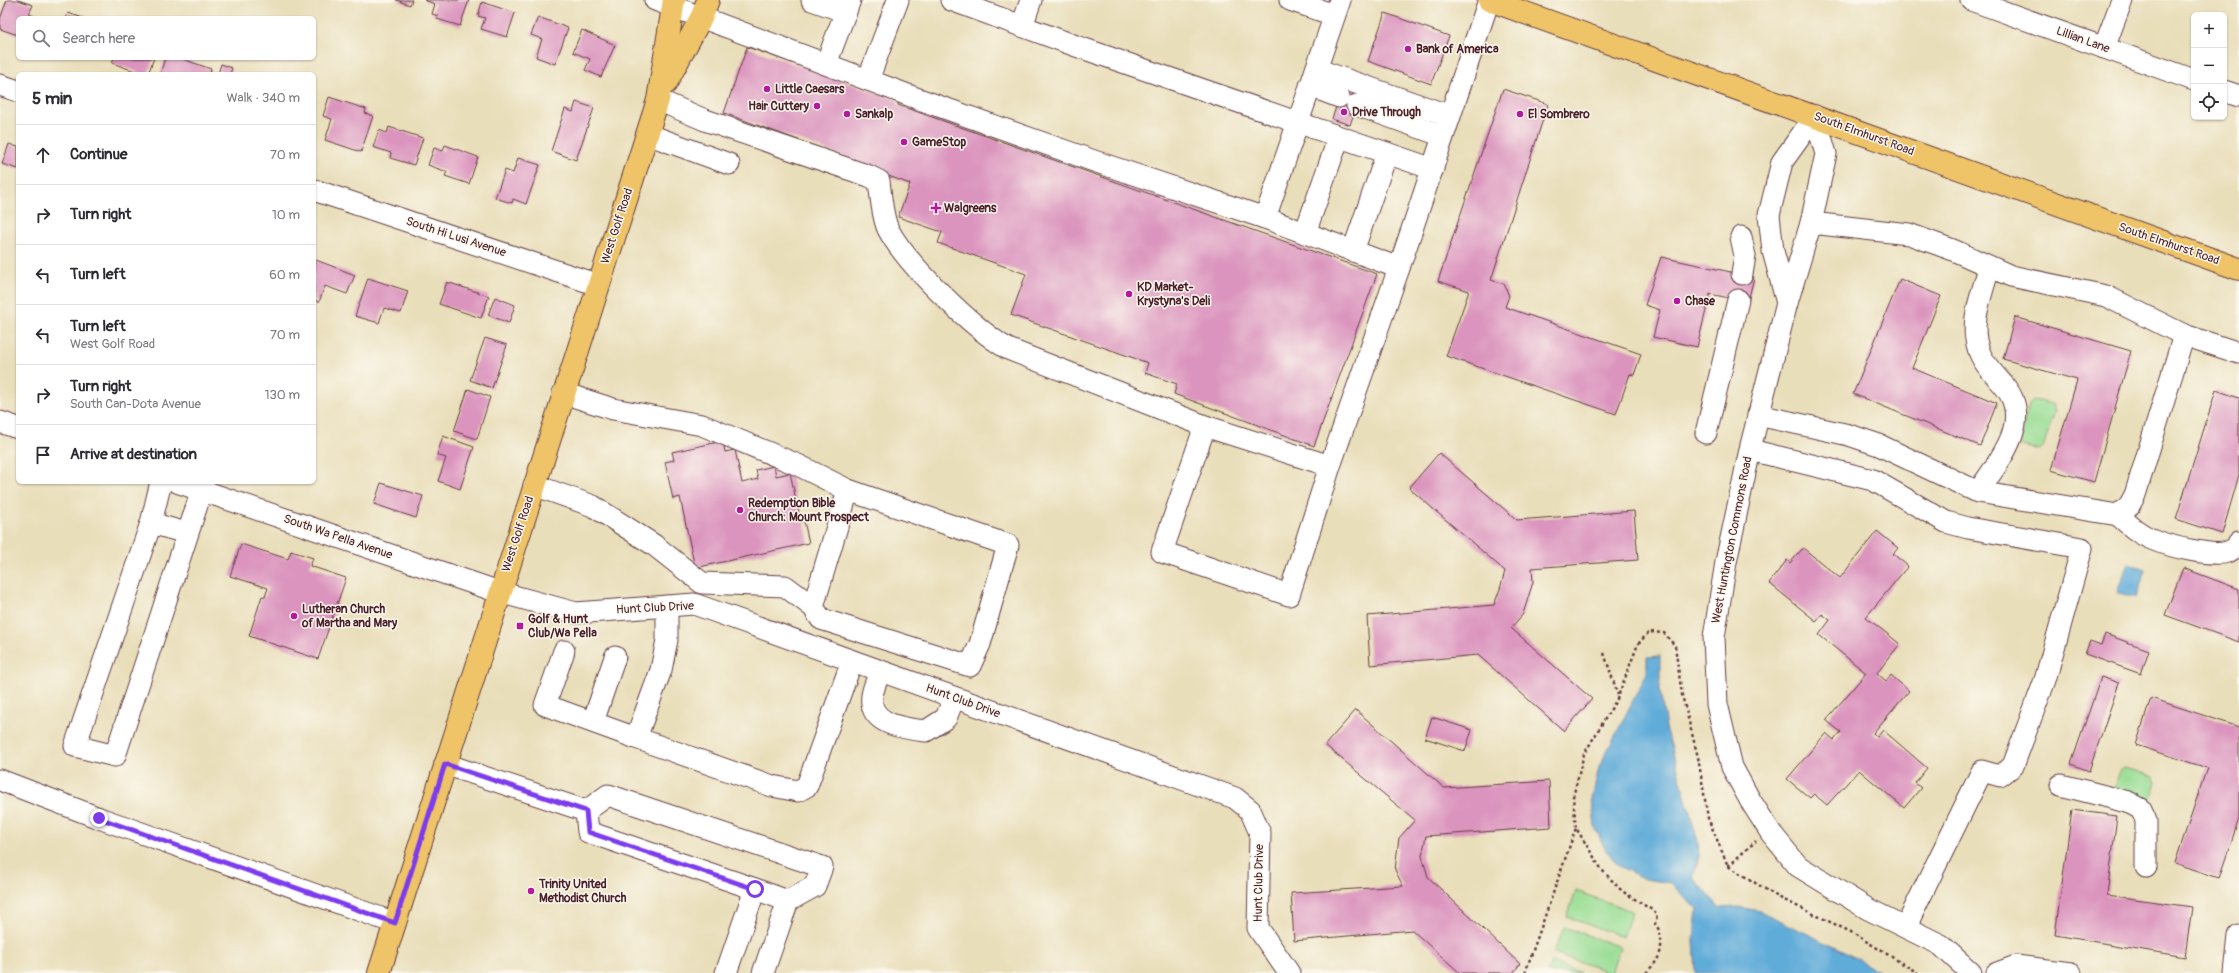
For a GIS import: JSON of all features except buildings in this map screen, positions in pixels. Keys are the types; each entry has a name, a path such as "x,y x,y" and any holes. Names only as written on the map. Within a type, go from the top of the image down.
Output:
{"main road":[{"name":"South Elmhurst Road","path":"1489,0 2239,269"},
{"name":"West Golf Road","path":"658,98 667,2"},
{"name":"West Golf Road","path":"379,973 499,592 658,98 705,8"}],"street":[{"path":"812,0 848,6 826,64"},
{"path":"868,80 898,0"},
{"path":"951,0 1298,123 1433,169"},
{"path":"1022,26 1031,0"},
{"path":"1265,218 1337,8 1290,0"},
{"path":"1205,426 1162,552 1289,595 1330,466 1433,169 1489,0"},
{"name":"Lillian Lane","path":"1971,0 2191,79"},
{"path":"2104,48 2122,0"},
{"path":"667,2 705,8 826,64 868,80 1100,163 1265,218 1399,268"},
{"path":"1313,78 1450,116"},
{"path":"1313,78 1348,101 1444,136"},
{"path":"0,85 16,90"},
{"path":"2227,92 2239,96"},
{"path":"658,98 705,120 869,176 879,181 888,229 918,269 990,338 1008,349 1205,426 1330,466"},
{"name":"West Huntington Commons Road","path":"1815,116 1826,154 1811,223 1787,303 1758,416 1726,562 1714,637 1717,697 1732,766 1768,830 1798,866 1868,909 1906,926 1941,945 1971,973"},
{"name":"West Huntington Commons Road","path":"1787,303 1773,251 1769,215 1782,162 1815,116"},
{"path":"647,134 729,164"},
{"path":"1305,233 1339,137"},
{"path":"1353,251 1387,153"},
{"name":"South Hi Lusi Avenue","path":"316,191 598,285"},
{"path":"1811,223 1909,234 1953,250 2012,276 2106,296 2184,335 2239,353"},
{"path":"1741,237 1745,256 1742,274"},
{"path":"1978,492 2007,449 2014,432 2017,416 2012,398 2007,389 1982,360 1977,347 1976,316 1989,267"},
{"path":"1706,433 1738,300"},
{"path":"2118,516 2129,506 2135,495 2184,335"},
{"path":"534,485 593,506 654,545 702,583 785,586 814,607 821,619 970,666 980,644 1008,545 848,490 798,465 702,425 613,409 563,393"},
{"path":"1758,416 1849,435 1879,445 1978,492 2118,516 2136,530 2154,540 2181,548 2226,553 2234,549 2239,542"},
{"path":"0,422 16,427"},
{"path":"1750,450 1873,480 1946,522 1968,528 2082,548 2045,680 2012,766 2000,776 1982,770 1906,926"},
{"path":"161,484 151,523 75,746 115,756 186,533 202,490"},
{"name":"South Wa Pella Avenue","path":"183,484 499,592"},
{"path":"814,607 848,490"},
{"path":"151,523 186,533"},
{"name":"Hunt Club Drive","path":"499,592 576,613 694,604 1235,798 1250,810 1260,833 1258,928 1289,973"},
{"path":"636,738 661,670 667,640 667,606"},
{"path":"564,651 545,705 772,786 798,791 807,786 852,661"},
{"path":"593,722 614,657"},
{"path":"880,671 872,696 872,705 876,714 894,726 926,731 946,718 954,698"},
{"path":"445,764 586,811"},
{"path":"0,780 99,818 395,923"},
{"path":"2060,785 2128,802 2141,809 2146,820 2146,867"},
{"path":"586,811 608,795 822,867 815,886 788,901 763,973"},
{"path":"586,811 588,832 788,901"},
{"path":"726,973 755,889"},
{"path":"2235,973 2239,936"},
{"path":"1997,973 2016,966 2071,973"}],"path":[{"path":"1525,973 1576,828 1573,797 1584,754 1618,696 1638,644 1649,632 1664,633 1675,646 1682,695 1698,757 1708,818 1728,866 1778,897 1851,932 1918,973"},
{"path":"1604,653 1618,696"},
{"path":"1576,828 1602,870 1622,891 1652,910 1657,915 1655,924 1660,929 1659,957 1646,973"},
{"path":"1728,866 1768,830"}],"green space":[{"path":"2034,400 2052,404 2055,411 2044,445 2039,450 2022,446 2019,440 2029,405"},
{"path":"2125,768 2154,776 2157,782 2152,798 2145,802 2114,788 2120,771"},
{"path":"1576,891 1632,911 1623,937 1567,917"},
{"path":"1564,927 1620,947 1611,973 1554,953"},
{"path":"1551,962 1581,973 1547,973"}],"water":[{"path":"2128,563 2146,569 2136,598 2118,592"},
{"path":"1660,656 1660,691 1666,727 1698,842 1699,856 1693,877 1720,908 1738,907 1760,911 1843,951 1881,973 1696,973 1694,940 1697,910 1671,883 1644,879 1619,866 1605,849 1595,827 1592,799 1599,767 1647,673 1647,657"}],"place":[{"name":"Bank of America","path":"1408,49"},
{"name":"Little Caesars","path":"767,89"},
{"name":"Hair Cuttery","path":"817,106"},
{"name":"Drive Through","path":"1344,112"},
{"name":"Sankalp","path":"847,114"},
{"name":"El Sombrero","path":"1520,114"},
{"name":"GameStop","path":"904,142"},
{"name":"Walgreens","path":"936,208"},
{"name":"KD Market- Krystyna's Deli","path":"1129,294"},
{"name":"Chase","path":"1677,301"},
{"name":"Redemption Bible Church: Mount Prospect","path":"740,510"},
{"name":"Lutheran Church of Martha and Mary","path":"294,616"},
{"name":"Golf & Hunt Club/Wa Pella","path":"520,626"},
{"name":"Trinity United Methodist Church","path":"531,891"}],"route":[{"path":"99,818 395,923 445,764 586,811 588,832 755,889"}]}
